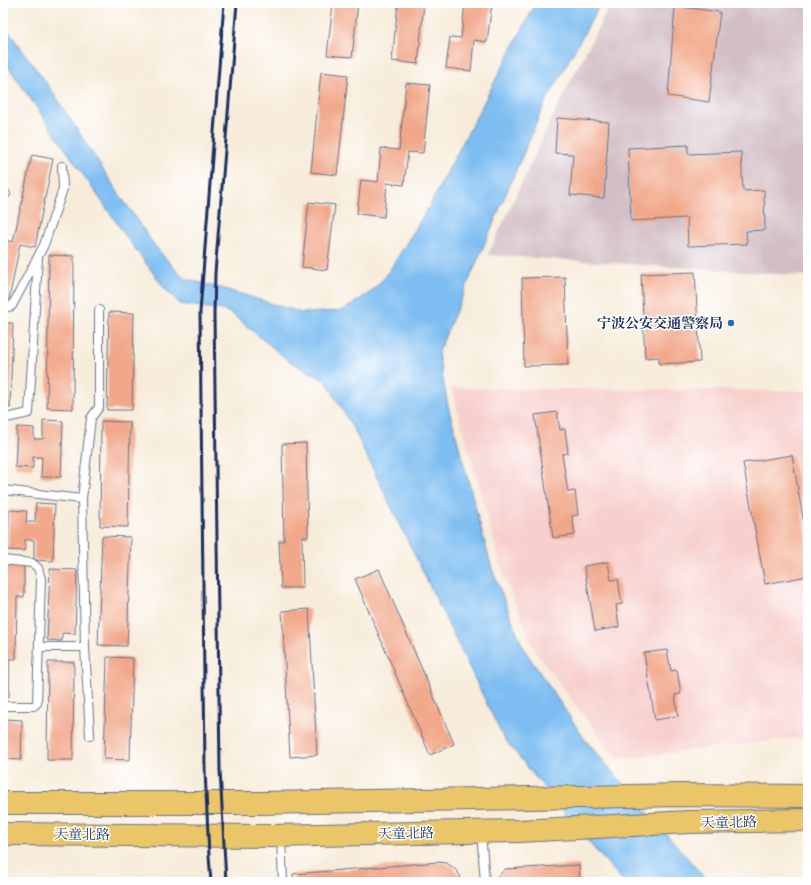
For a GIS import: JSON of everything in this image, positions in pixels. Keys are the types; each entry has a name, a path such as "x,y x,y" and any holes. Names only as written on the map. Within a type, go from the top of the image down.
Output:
{"main road":[{"name":"天童北路","path":"3,803 261,803 655,796 808,796"},
{"name":"天童北路","path":"3,834 281,836 519,831 689,822 808,820"}],"lane":[{"path":"3,308 12,306 44,245 63,189 62,166"},
{"path":"3,421 6,418 29,413 38,257"},
{"path":"90,736 85,647 82,499 91,418 99,407 99,310"},
{"path":"3,490 82,499"},
{"path":"3,560 32,563 38,568 41,579 37,703 34,706 3,706"},
{"path":"39,647 85,647"},
{"path":"481,831 485,882"},
{"path":"281,836 283,882"}],"shaded area":[{"path":"611,3 808,3 808,276 488,255 553,116"},
{"path":"451,388 808,391 808,737 617,759 535,651 503,573"}],"water":[{"path":"536,3 601,3 543,107 438,353 448,406 492,569 523,648 586,741 702,875 710,882 624,882 585,838 503,737 355,432 326,381 289,361 231,313 223,310 180,304 166,290 130,242 3,59 3,24 50,88 154,245 186,279 221,288 302,313 342,311 371,292 386,276 430,205"}],"building":[{"path":"333,3 358,3 352,57 327,55"},
{"path":"398,3 424,3 418,64 392,61"},
{"path":"465,3 492,3 487,42 474,40 471,71 446,68 450,37 461,38"},
{"path":"675,6 720,12 709,102 668,96"},
{"path":"321,72 348,75 337,175 311,172"},
{"path":"406,83 430,85 423,153 408,152 404,185 387,183 384,217 357,214 361,180 378,182 381,148 399,150"},
{"path":"3,85 6,86 3,95"},
{"path":"557,118 609,122 604,198 570,195 573,154 555,153"},
{"path":"688,145 688,154 741,152 743,191 764,190 765,230 746,231 747,244 688,246 687,218 631,221 628,148"},
{"path":"32,155 53,159 35,247 20,244 9,300 3,299 3,251 5,240 13,242"},
{"path":"309,202 335,205 327,270 302,267"},
{"path":"49,255 74,256 73,409 47,408"},
{"path":"695,272 700,362 659,364 659,357 645,358 641,274"},
{"path":"565,277 568,365 524,366 522,278"},
{"path":"109,312 134,313 132,410 107,410"},
{"path":"3,323 13,323 10,408 3,408"},
{"path":"557,412 560,430 565,429 568,453 562,454 568,492 575,491 578,515 572,516 575,535 553,538 535,415"},
{"path":"43,420 63,421 61,477 41,477 42,457 33,457 33,468 15,467 17,427 34,428 34,439 43,439"},
{"path":"101,421 130,422 128,527 100,526"},
{"path":"306,443 308,537 302,537 303,588 281,588 279,541 284,541 282,444"},
{"path":"792,455 808,547 808,576 765,584 743,463"},
{"path":"36,503 55,504 53,561 34,560 34,540 25,540 25,551 8,550 9,510 27,511 26,522 35,522"},
{"path":"102,536 131,537 127,646 98,645"},
{"path":"608,562 611,580 618,579 622,604 616,605 619,627 595,631 584,566"},
{"path":"3,564 24,564 24,597 17,597 16,659 9,659 9,697 3,696"},
{"path":"50,569 77,570 75,634 62,633 62,641 47,640"},
{"path":"379,569 454,744 430,755 355,579"},
{"path":"309,609 317,755 290,757 282,611"},
{"path":"667,650 671,671 677,670 681,694 675,695 678,716 655,720 644,653"},
{"path":"107,657 133,658 130,760 104,759"},
{"path":"48,662 74,662 73,760 47,760"},
{"path":"4,719 22,720 21,760 3,759"},
{"path":"438,862 446,863 454,868 460,875 461,882 294,882 293,874"},
{"path":"579,865 580,882 495,882 495,880 505,869"}],"railway":[{"path":"211,882 205,770 200,312 224,3"},
{"path":"226,882 220,770 214,313 215,273 237,3"}],"place":[{"name":"宁波公安交通警察局","path":"731,323"}]}
